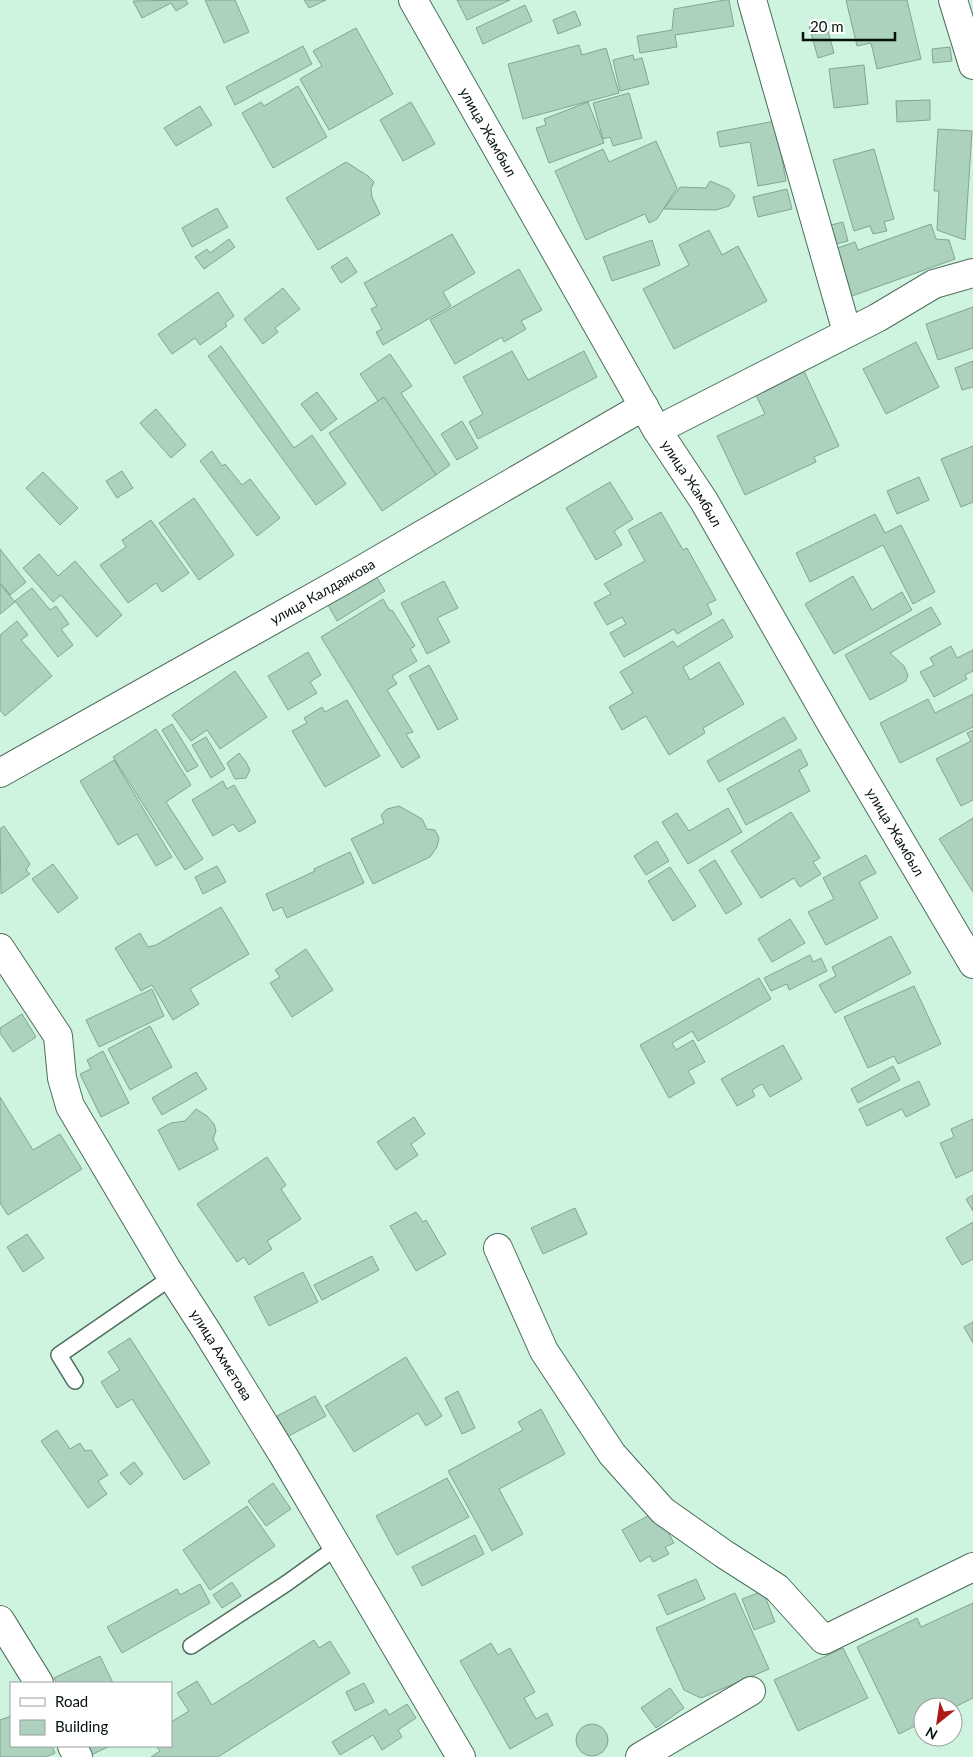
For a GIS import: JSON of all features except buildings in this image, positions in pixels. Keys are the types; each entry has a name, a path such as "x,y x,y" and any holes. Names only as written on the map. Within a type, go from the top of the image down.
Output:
{"street":[{"name":"улица Жамбыл","path":"412,0 657,430 704,501 827,716 973,964"},
{"path":"752,0 847,332"},
{"path":"954,0 973,65"},
{"path":"657,430 876,318 934,284 973,273"},
{"name":"улица Калдаякова","path":"0,773 351,576 644,406"},
{"name":"улица Ахметова","path":"0,948 58,1036 62,1078 70,1106 172,1277 337,1546 461,1757"},
{"path":"498,1248 544,1351 612,1454 663,1510 724,1554 777,1588 824,1640 973,1567"},
{"path":"0,1620 38,1682"},
{"path":"640,1757 751,1691"}],"lane":[{"path":"75,1381 59,1355 172,1277"},
{"path":"191,1646 287,1583 337,1546"}]}
